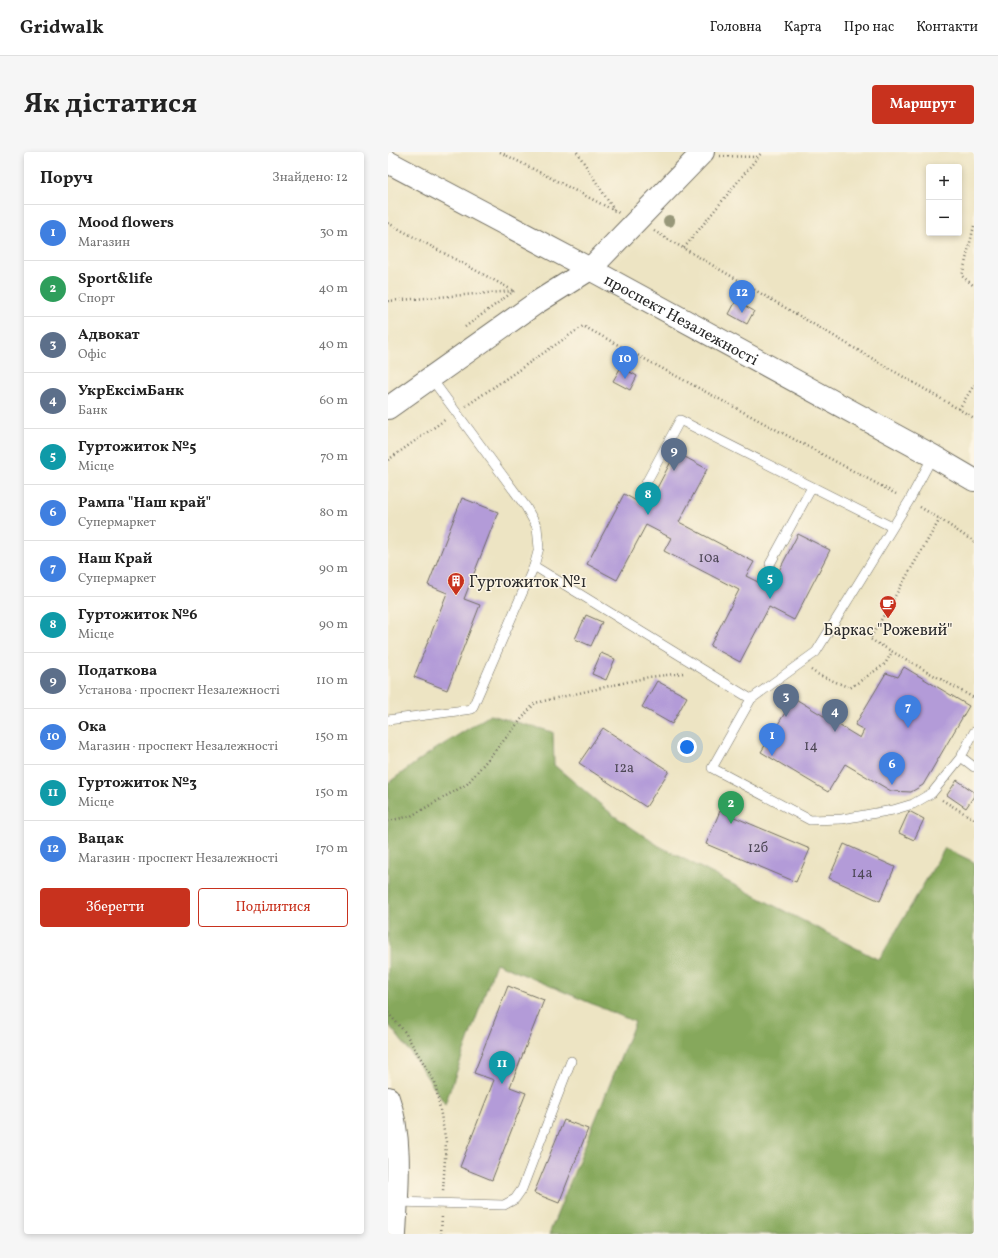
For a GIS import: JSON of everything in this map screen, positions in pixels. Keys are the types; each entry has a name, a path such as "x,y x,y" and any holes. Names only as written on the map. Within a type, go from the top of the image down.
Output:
{"main road":[{"path":"388,408 536,303 590,269 702,154"},
{"name":"проспект Незалежності","path":"388,162 590,269 974,479"},
{"path":"388,1098 394,1119 397,1143 398,1169 395,1234"}],"lane":[{"path":"388,720 472,708 534,566 539,548 537,527 526,507 430,377"},
{"path":"646,482 680,420 892,527"},
{"path":"933,456 909,501 816,652 751,699 712,768 810,820 842,819 893,810 913,804 932,793 961,757 974,732"},
{"path":"770,564 812,487"},
{"path":"534,566 751,699"},
{"path":"961,757 974,767"},
{"path":"396,1202 504,1206 515,1199 522,1189 571,1061"}],"path":[{"path":"500,152 614,210 684,248 974,418"},
{"path":"577,152 614,210"},
{"path":"684,248 762,152"},
{"path":"702,154 758,157"},
{"path":"388,223 514,291 388,301"},
{"path":"974,226 962,276 974,286"},
{"path":"388,460 583,326 909,501 940,519 974,542"},
{"path":"959,409 974,385"},
{"path":"940,519 870,639 974,698"},
{"path":"801,663 817,674 850,688 885,664 892,652"},
{"path":"388,822 411,816 467,784 535,703 649,677 704,670"},
{"path":"932,793 974,819"},
{"path":"388,1013 404,1031 435,1082 446,1142 441,1234"}],"green space":[{"path":"490,715 553,732 554,765 613,815 659,846 879,960 945,848 974,862 974,1234 549,1234 635,1022 496,963 445,1104 411,1053 388,1024 388,783 428,754"}],"building":[{"path":"736,301 754,311 747,324 729,314"},
{"path":"621,367 637,376 630,390 613,381"},
{"path":"676,452 707,469 679,522 754,562 746,576 770,588 798,534 830,550 794,620 769,607 740,662 710,646 739,590 664,551 671,538 646,525 617,580 587,564 624,494 647,507"},
{"name":"Гуртожиток №1","path":"462,498 498,512 464,599 480,605 447,690 414,677 447,593 428,585"},
{"path":"586,615 602,622 591,646 575,639"},
{"path":"601,653 615,659 606,680 592,674"},
{"path":"904,667 969,706 923,785 911,792 891,791 845,764 828,792 761,752 794,698 860,738 864,730 855,725 886,673 898,677"},
{"path":"657,681 687,697 672,724 642,707"},
{"path":"603,728 669,771 646,807 579,763"},
{"path":"957,780 974,792 974,796 966,808 947,795"},
{"path":"720,811 810,849 796,882 706,844"},
{"path":"909,811 924,819 914,840 899,833"},
{"path":"844,844 895,867 880,901 829,878"},
{"path":"508,986 544,1000 510,1087 526,1093 492,1180 460,1167 494,1080 474,1073"},
{"path":"564,1120 588,1129 559,1203 534,1193"}],"place":[{"name":"Вацак","path":"742,313"},
{"name":"Ока","path":"625,379"},
{"name":"Податкова","path":"674,471"},
{"name":"Гуртожиток №6","path":"648,515"},
{"name":"Гуртожиток №1","path":"456,596"},
{"name":"Гуртожиток №5","path":"770,599"},
{"name":"Баркас \"Рожевий\"","path":"888,619"},
{"name":"Адвокат","path":"786,717"},
{"name":"Наш Край","path":"908,728"},
{"name":"УкрЕксімБанк","path":"835,732"},
{"name":"Mood flowers","path":"772,756"},
{"name":"Рампа \"Наш край\"","path":"892,785"},
{"name":"Sport&life","path":"731,824"},
{"name":"Гуртожиток №3","path":"502,1084"}]}
